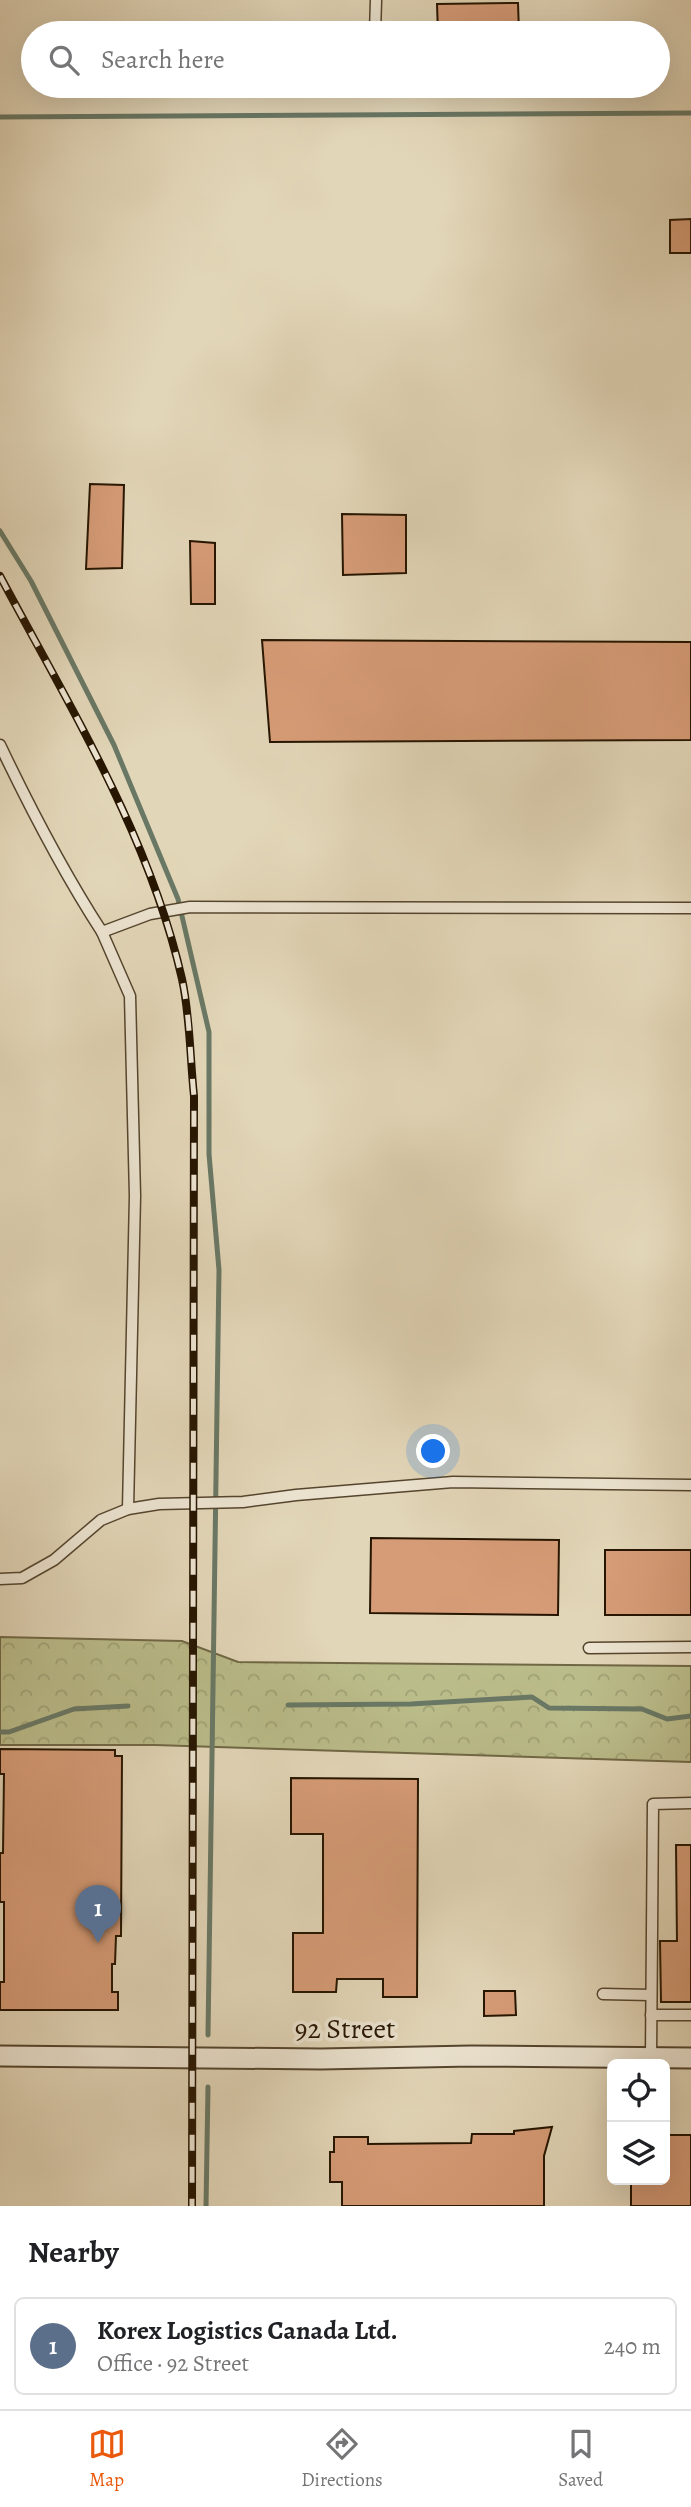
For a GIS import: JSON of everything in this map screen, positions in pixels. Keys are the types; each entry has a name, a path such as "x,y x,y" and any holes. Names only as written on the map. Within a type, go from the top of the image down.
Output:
{"street":[{"name":"92 Street","path":"0,2056 691,2058"}],"lane":[{"path":"375,21 376,0"},
{"path":"0,745 35,819 102,932 130,996 135,1196 128,1509"},
{"path":"102,932 150,914 190,907 691,908"},
{"path":"0,1579 22,1578 54,1560 102,1520 128,1509 159,1504 243,1502 453,1482 691,1485"},
{"path":"589,1648 691,1647"},
{"path":"651,2058 653,1804 691,1803"},
{"path":"603,1994 651,1995"},
{"path":"651,2015 691,2015"}],"green space":[{"path":"0,1637 182,1641 238,1662 691,1666 691,1762 155,1745 0,1745"}],"building":[{"path":"518,3 519,21 438,21 437,4"},
{"path":"691,219 691,253 670,253 670,220"},
{"path":"90,484 124,485 122,568 86,569"},
{"path":"342,514 406,515 406,573 343,575"},
{"path":"190,541 215,543 215,604 191,604"},
{"path":"262,640 691,642 691,740 270,742"},
{"path":"371,1538 559,1540 558,1615 370,1613"},
{"path":"605,1550 691,1550 691,1615 605,1615"},
{"path":"0,1749 115,1750 115,1756 122,1756 121,1936 116,1936 115,1964 112,1964 112,1992 118,1992 118,2010 0,2010 0,1982 4,1982 4,1902 0,1902 0,1853 3,1853 4,1774 0,1774"},
{"path":"291,1778 418,1779 417,1997 383,1997 383,1979 337,1979 336,1992 293,1992 293,1933 323,1933 323,1834 291,1834"},
{"path":"676,1845 691,1845 691,2002 661,2002 660,1941 677,1941"},
{"path":"484,1991 515,1991 516,2015 484,2016"},
{"path":"552,2127 544,2156 544,2206 342,2206 342,2182 330,2182 330,2152 334,2152 334,2137 368,2137 368,2144 471,2143 472,2134 514,2134 514,2131"},
{"path":"670,2135 691,2135 691,2206 631,2206 631,2185 670,2185"}],"waterway":[{"path":"0,117 691,113"},
{"path":"0,531 31,581 114,745 178,899 209,1032 209,1154 219,1270 208,2035"},
{"path":"288,1705 411,1704 532,1697 549,1708 642,1709 667,1719 691,1716"},
{"path":"0,1732 9,1732 74,1709 128,1706"},
{"path":"206,2206 208,2087"}],"railway":[{"path":"0,576 79,722 128,822 168,925 187,1007 194,1096 192,2206"}],"place":[{"name":"Korex Logistics Canada Ltd.","path":"98,1943"}]}
